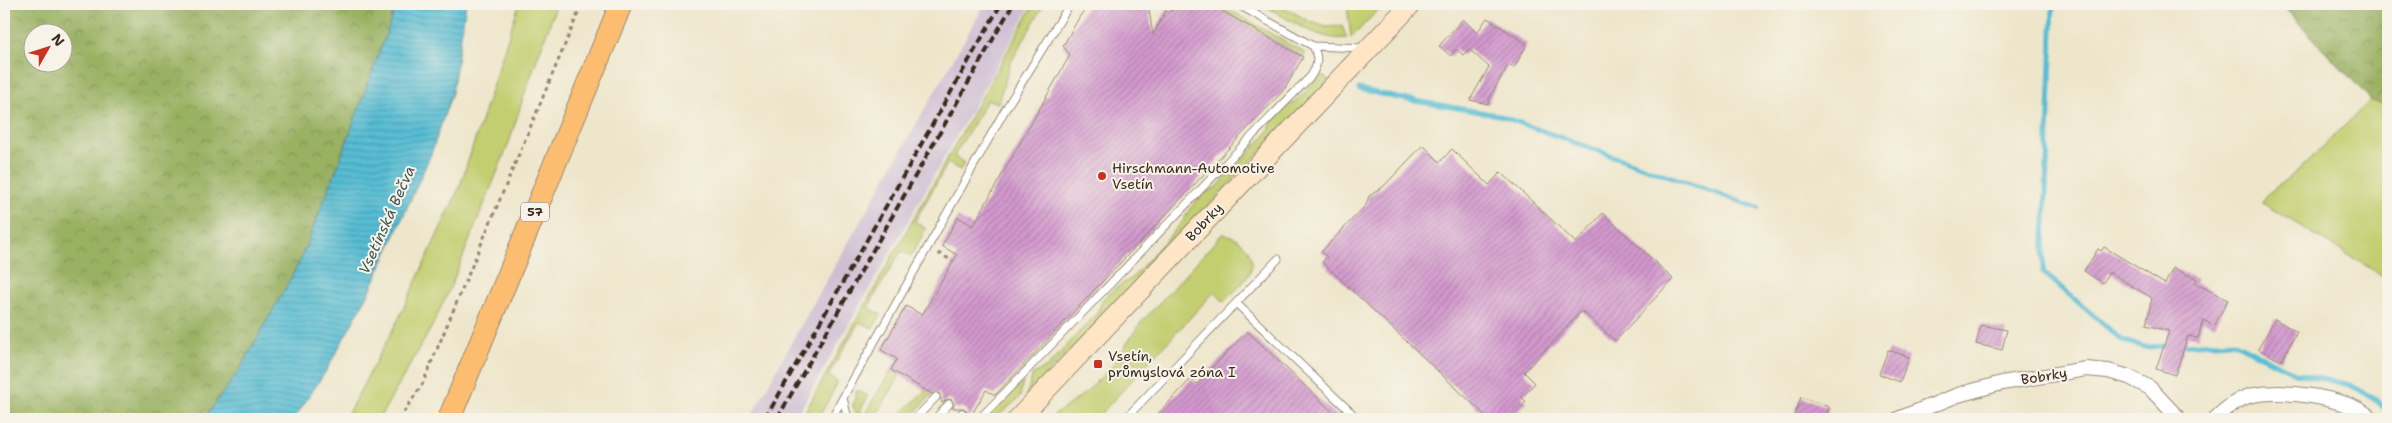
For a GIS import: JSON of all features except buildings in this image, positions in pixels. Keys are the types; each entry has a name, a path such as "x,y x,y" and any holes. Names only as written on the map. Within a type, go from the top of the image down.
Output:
{"main road":[{"name":"57","path":"449,419 621,4"}],"street":[{"name":"Bobrky","path":"1018,419 1411,4"},
{"name":"Bobrky","path":"1898,419 1958,395 2002,382 2086,369 2108,371 2129,376 2150,388 2179,419"},
{"path":"2214,419 2231,405 2245,397 2263,394 2336,400 2356,407 2372,419"}],"lane":[{"path":"831,419 1005,110 1070,4"},
{"path":"1237,4 1313,46 1369,48"},
{"path":"979,419 1063,335 1195,193 1311,76 1317,66 1318,54 1313,46"},
{"path":"1125,419 1278,259"},
{"path":"1236,303 1358,419"},
{"path":"843,398 848,419"},
{"path":"915,419 936,398"},
{"path":"935,419 949,404"},
{"path":"955,419 962,413"}],"path":[{"path":"399,419 422,385 582,4"},
{"path":"928,248 953,262"}],"shaded area":[{"path":"985,4 1032,4 795,419 750,419 796,334"}],"green space":[{"path":"4,4 397,4 337,168 299,263 240,369 204,419 4,419"},
{"path":"519,4 557,4 509,143 451,286 430,330 379,419 345,419 399,318 460,186"},
{"path":"1034,4 1044,4 1010,64 998,103 987,100 954,156 964,163 960,170 948,163 915,221 926,229 911,256 901,251 868,307 881,315 873,328 859,322 828,376 838,382 818,419 801,419"},
{"path":"1210,4 1219,4 1305,53 1303,57"},
{"path":"1261,4 1278,4 1309,21 1326,27 1342,26 1347,38 1336,38 1313,32"},
{"path":"1347,4 1384,4 1351,38"},
{"path":"2281,4 2388,4 2388,107 2371,100"},
{"path":"1320,74 1329,80 1026,396 1033,374 1047,367 1097,313 1104,298 1114,289 1132,278 1183,221 1190,208 1202,195 1217,187 1269,131 1277,116 1301,97"},
{"path":"2371,100 2388,107 2388,279 2262,203 2266,195 2302,167"},
{"path":"1222,234 1235,238 1249,253 1252,265 1248,276 1241,284 1224,302 1214,292 1096,419 1049,419 1085,393 1113,365 1139,325"},
{"path":"891,370 900,375 874,419 862,419"},
{"path":"1023,381 1020,397 995,419 986,419"},
{"path":"857,390 868,396 857,417 853,406"},
{"path":"926,390 933,394 908,419 895,419"}],"water":[{"name":"Vsetínská Bečva","path":"397,4 466,4 452,93 431,154 370,291 326,371 294,419 204,419 240,369 299,263 337,168"}],"waterway":[{"path":"2053,4 2043,272 2123,341 2145,347 2168,346"},
{"path":"1359,89 1398,98 1498,115 1758,208"},
{"path":"2179,345 2233,342 2295,373 2350,385 2374,398 2388,412"}],"railway":[{"path":"765,419 1001,4"},
{"path":"777,419 1013,4"}],"place":[{"name":"Hirschmann-Automotive Vsetín","path":"1102,176"},
{"name":"Vsetín, průmyslová zóna I","path":"1098,364"}]}
